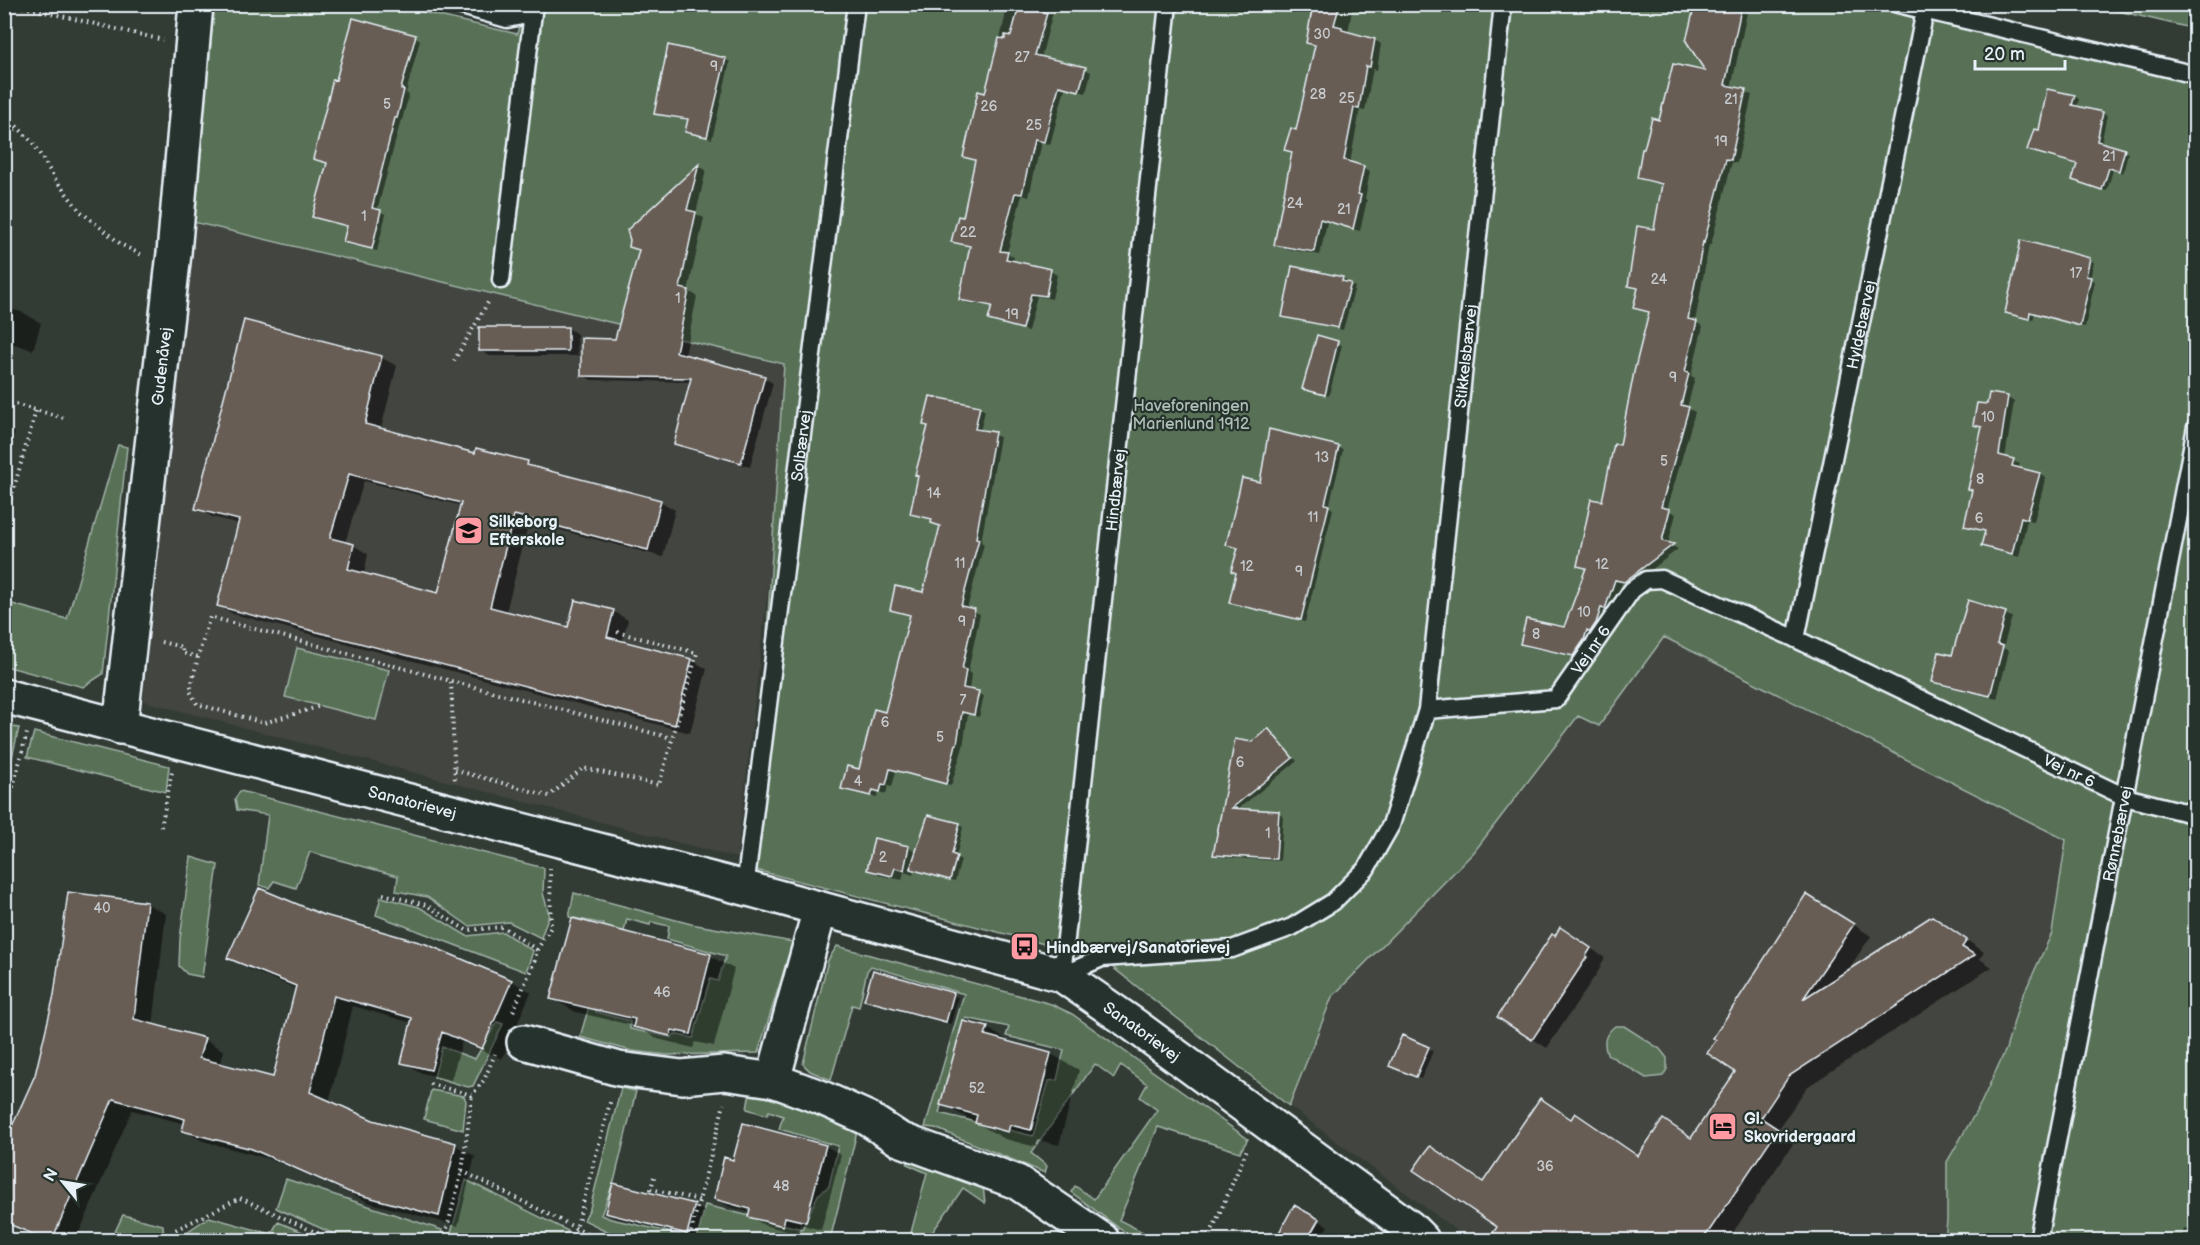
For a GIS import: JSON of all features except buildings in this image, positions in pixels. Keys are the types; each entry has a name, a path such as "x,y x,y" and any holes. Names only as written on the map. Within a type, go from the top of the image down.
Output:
{"street":[{"name":"Gudenåvej","path":"120,727 173,258 195,4"},
{"name":"Sanatorievej","path":"19,700 745,888 1062,975 1261,1118 1409,1227 1422,1240"},
{"path":"773,1080 820,909"},
{"path":"511,1034 619,1069 682,1077 724,1073 773,1080 820,1097 867,1118 898,1139 1017,1182 1102,1240"}],"lane":[{"name":"Solbærvej","path":"745,888 856,4"},
{"name":"Hindbærvej","path":"1062,975 1168,4"},
{"name":"Stikkelsbærvej","path":"1427,710 1503,4"},
{"path":"1898,4 1936,10 2196,75"},
{"path":"459,5 507,19 533,9 501,280"},
{"name":"Hyldebærvej","path":"1796,639 1936,10"},
{"name":"Rønnebærvej","path":"2038,1240 2196,427"},
{"name":"Vej nr 6","path":"1427,710 1556,699 1632,590 1646,580 1662,579 1796,639 2125,797 2196,815"},
{"path":"1062,975 1102,958 1232,949 1292,927 1333,902 1366,869 1391,825 1427,710"}],"path":[{"path":"4,25 10,4 192,47"},
{"path":"4,113 33,143 55,179 81,211 122,245 141,255 173,258"},
{"path":"4,136 18,128"},
{"path":"454,361 501,280"},
{"path":"4,401 64,418"},
{"path":"4,522 36,411"},
{"path":"321,706 264,723 197,704 190,691 210,617 672,738"},
{"path":"455,770 549,796 583,768 659,785 697,653 613,631"},
{"path":"131,635 182,647 182,653 198,657"},
{"path":"451,681 455,770 452,813"},
{"path":"4,822 19,700"},
{"path":"161,827 178,742"},
{"path":"444,1240 462,1171 472,1095 484,1080 511,1034 536,960 537,950 551,927 549,886 551,838"},
{"path":"382,894 426,906 466,930 503,927 537,950"},
{"path":"567,1240 576,1229 619,1069"},
{"path":"691,1232 732,1074"},
{"path":"430,1084 472,1095"},
{"path":"1208,1240 1261,1118"},
{"path":"462,1171 600,1240"},
{"path":"654,1178 651,1189 699,1200"},
{"path":"172,1240 173,1231 240,1197 333,1240"}],"shaded area":[{"name":"Silkeborg Efterskole","path":"195,210 794,359 737,858 143,701"},
{"path":"1641,594 2112,808 2029,1240 1469,1240 1289,1106 1112,967"}],"green space":[{"name":"Haveforeningen Marienlund 1912","path":"525,4 1929,4 2195,80 2195,1240 1945,1240 1947,1162 1981,1103 2006,1049 2019,1004 2052,933 2066,840 1664,637 1599,726 1578,716 1474,852 1332,997 1289,1106 1112,967 1064,949 752,869 784,364 189,221 215,5 392,5 517,34"},
{"path":"2093,5 2195,5 2195,29"},
{"path":"118,445 127,447 103,674 83,687 5,666 5,602 67,619"},
{"path":"297,648 389,670 376,720 285,697"},
{"path":"4,726 19,728 5,787"},
{"path":"34,732 169,766 166,792 27,757"},
{"path":"240,791 544,868 543,893 549,914 541,938 509,922 469,926 427,897 396,891 398,876 310,852 296,888 274,881 269,888 259,885 268,815 237,810 235,799"},
{"path":"191,857 218,865 202,977 187,974 179,966 180,939"},
{"path":"574,893 691,924 793,942 758,1053 667,1055 632,1051 580,1037 590,1003 604,979 596,1012 630,1021 630,1029 672,1038 674,1034 693,1038 710,979 718,981 726,956 667,939 669,926 651,922 650,925 627,919 616,964 595,964 604,924 569,917"},
{"path":"381,897 419,907 467,936 503,932 533,951 526,972 376,915"},
{"path":"837,946 1051,1004 1072,1014 1248,1139 1240,1152 1158,1127 1119,1220 1145,1233 1142,1240 1135,1240 1071,1192 1075,1186 1094,1199 1157,1110 1140,1097 1147,1084 1121,1065 1114,1078 1095,1064 1031,1153 1047,1166 1045,1173 935,1128 925,1127 964,994 871,966 867,971 859,1007 852,1005 831,1080 810,1071 803,1064 828,960","holes":["966,1018 1009,1027 1006,1036 1064,1050 1057,1080 1049,1081 1033,1136 939,1113"]},
{"path":"497,1022 503,1024 473,1086 468,1087 434,1077 442,1047 475,1059"},
{"path":"1615,1026 1624,1026 1660,1049 1667,1058 1667,1069 1663,1076 1646,1078 1607,1054 1605,1039"},
{"path":"621,1088 636,1091 615,1178 601,1215 697,1238 705,1205 802,1229 818,1195 829,1186 838,1146 779,1129 783,1116 769,1111 767,1115 747,1109 750,1092 793,1103 857,1132 830,1240 625,1240 584,1220 590,1208"},
{"path":"431,1090 464,1096 466,1101 463,1130 424,1119"},
{"path":"909,1159 983,1186 985,1203 963,1188 927,1240 909,1240 927,1173 907,1164"},
{"path":"286,1179 442,1230 439,1240 347,1240 276,1208"},
{"path":"466,1180 568,1231 561,1240 449,1240"},
{"path":"123,1215 163,1225 164,1240 111,1240"},
{"path":"209,1217 271,1234 278,1222 322,1240 178,1240"}],"place":[{"name":"Silkeborg Efterskole","path":"468,530"},
{"name":"Hindbærvej/Sanatorievej","path":"1025,947"},
{"name":"Gl. Skovridergaard","path":"1723,1127"}]}
